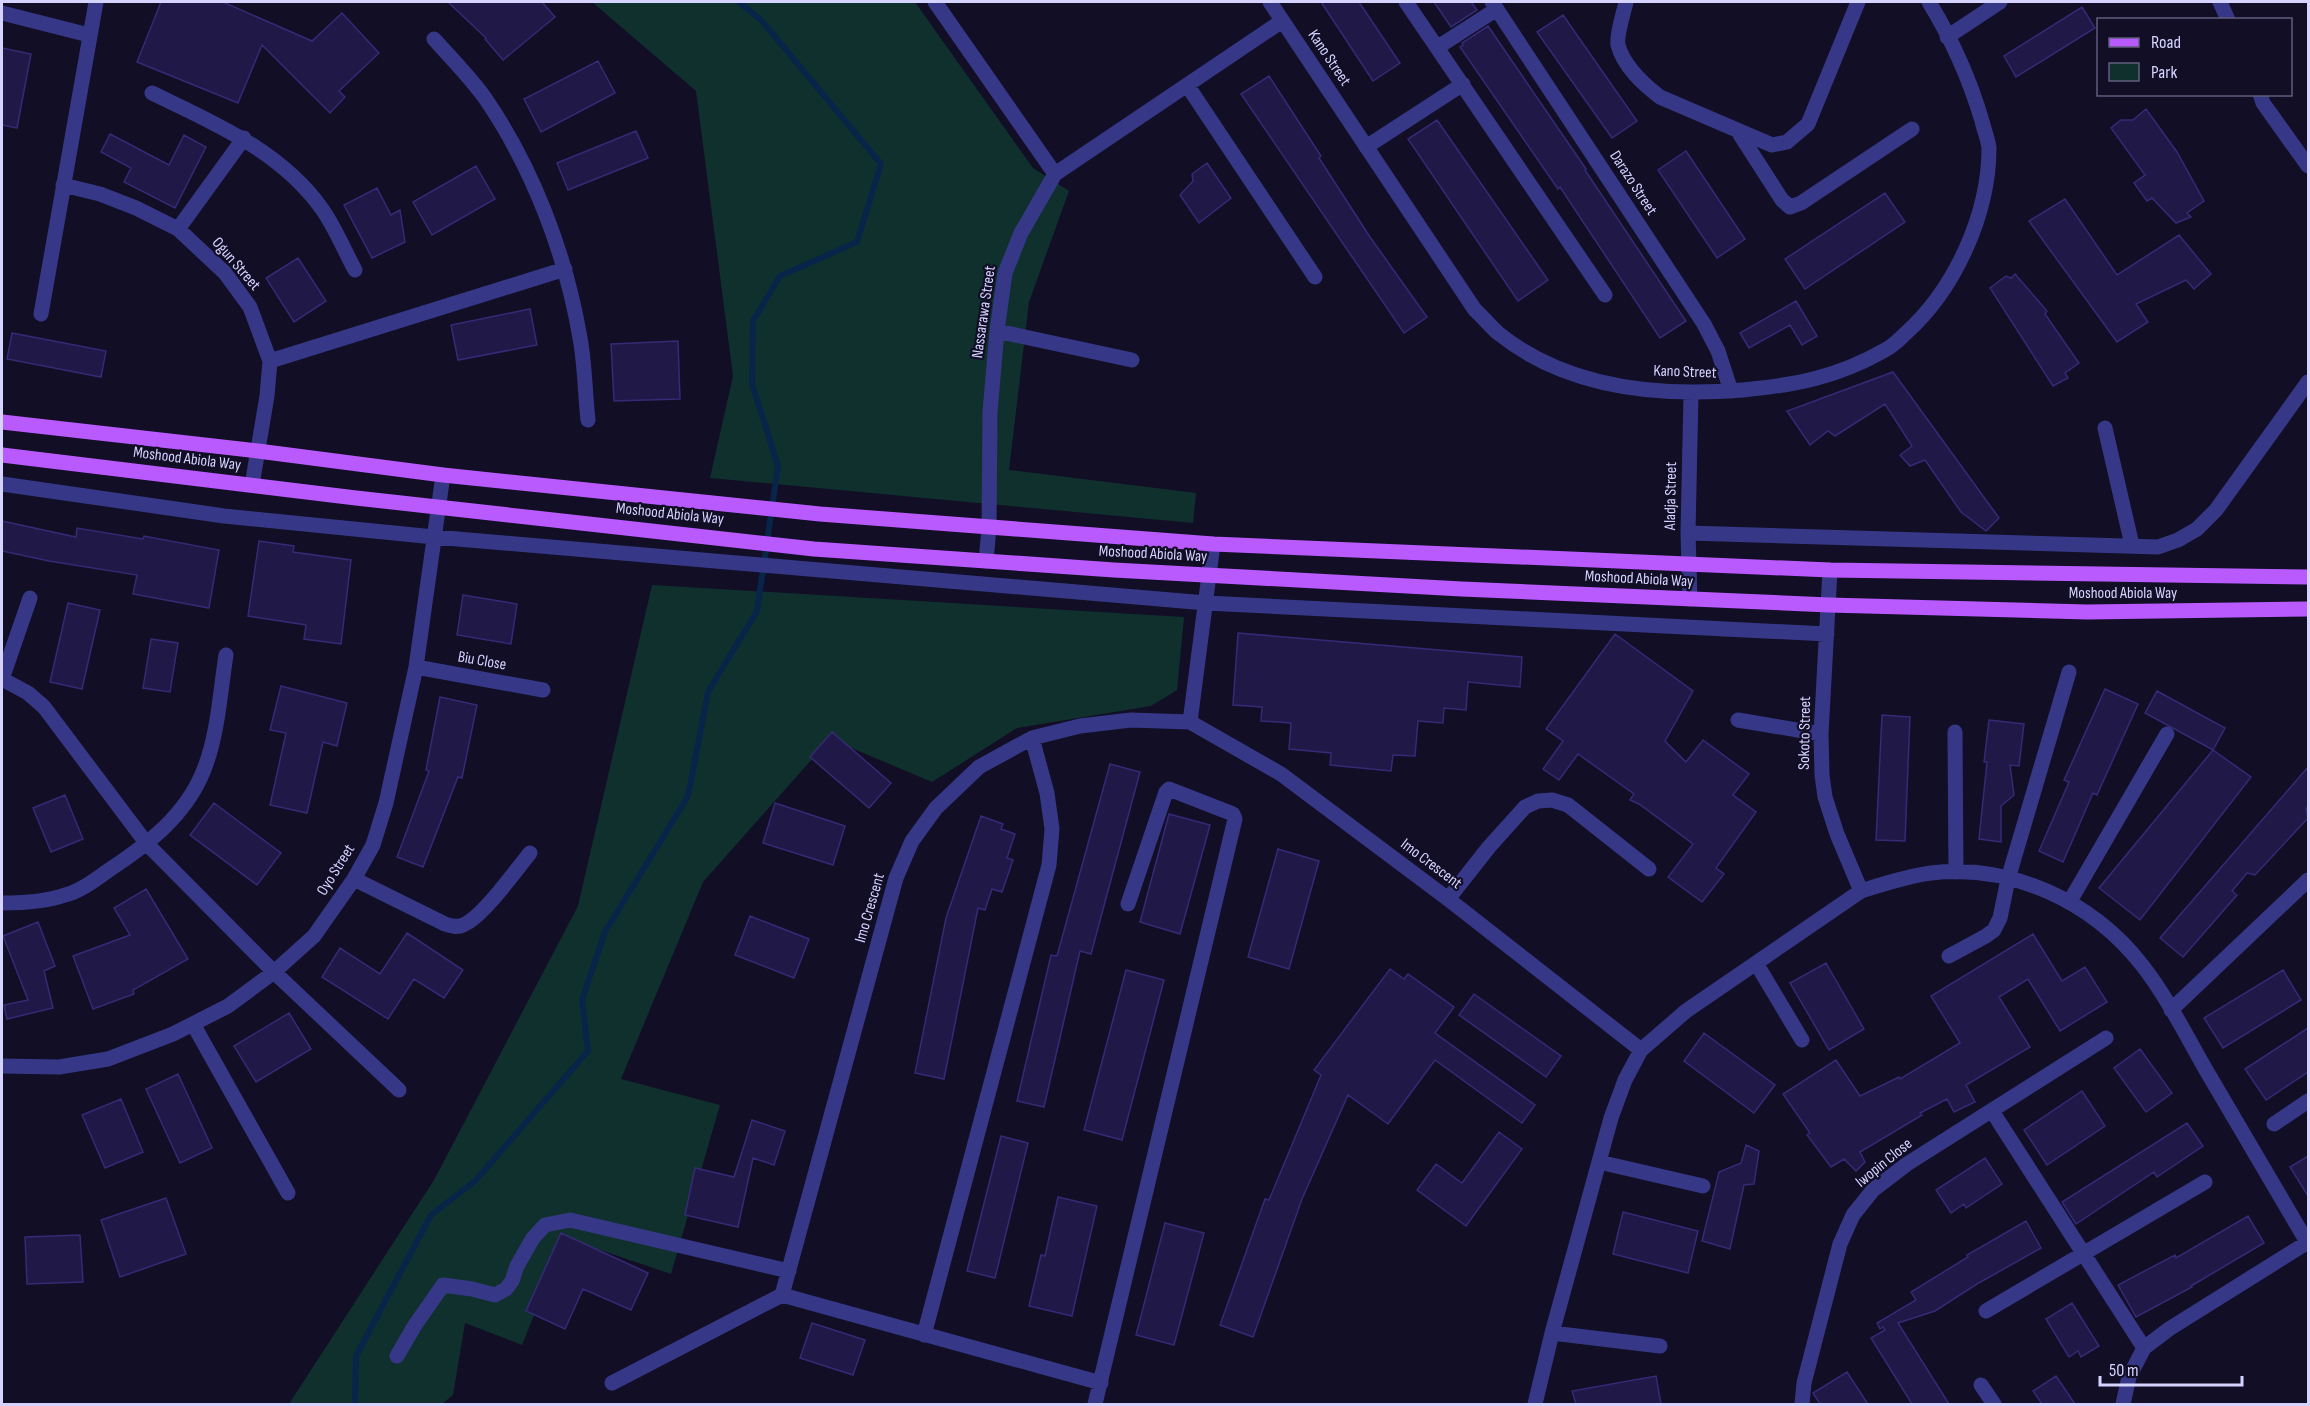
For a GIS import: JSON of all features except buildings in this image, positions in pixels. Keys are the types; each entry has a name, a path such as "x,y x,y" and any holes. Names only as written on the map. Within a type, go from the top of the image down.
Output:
{"main road":[{"name":"Moshood Abiola Way","path":"2,422 258,451 443,476 820,514 1213,544 1830,570 2308,577"},
{"name":"Moshood Abiola Way","path":"2,455 814,549 986,561 1474,590 1829,605 2087,612 2308,609"}],"street":[{"path":"41,314 96,2"},
{"path":"935,2 1055,174"},
{"name":"Kano Street","path":"1270,2 1475,310 1497,332 1554,366 1587,378 1619,386 1691,394 1791,386 1839,373 1887,350 1924,317 1951,279 1972,236 1985,186 1989,146 1973,90 1929,2"},
{"path":"1406,2 1605,295"},
{"path":"1626,2 1618,43 1629,68 1647,87 1660,97 1772,145 1787,141 1808,124 1858,2"},
{"path":"1947,37 2000,2"},
{"path":"2220,2 2227,18"},
{"path":"1438,47 1494,5"},
{"name":"Darazo Street","path":"1494,5 1704,324 1718,351 1731,391"},
{"path":"2,13 89,35"},
{"name":"Nassarawa Street","path":"986,561 989,528 990,412 1005,273 1013,251 1055,174 1282,21"},
{"path":"434,39 484,97 518,156 546,216 565,269 580,339 588,420"},
{"path":"1366,147 1463,84"},
{"path":"1187,85 1315,277"},
{"path":"152,93 244,138 285,168 322,209 355,270"},
{"path":"2261,96 2263,103 2308,166"},
{"path":"1737,130 1782,200 1790,207 1801,203 1912,129"},
{"path":"178,229 244,138"},
{"name":"Ogun Street","path":"63,185 100,194 136,208 178,229 225,273 250,307 270,361 267,396 252,484"},
{"path":"270,361 565,269"},
{"path":"997,331 1132,360"},
{"path":"1688,533 2158,547 2178,540 2197,529 2216,510 2308,382"},
{"name":"Aladja Street","path":"1690,599 1688,533 1691,394"},
{"path":"2105,428 2132,545"},
{"name":"Oyo Street","path":"2,1066 59,1067 108,1059 173,1034 228,1006 274,972 314,936 354,879 373,844 386,803 416,667 443,476"},
{"path":"2,484 224,516 434,537 1206,603 1827,634"},
{"path":"1190,722 1213,544"},
{"name":"Sokoto Street","path":"1830,570 1821,734 1822,775 1825,797 1837,834 1860,891"},
{"path":"30,598 2,679 28,693 44,707 147,844 274,972 399,1090"},
{"path":"2,903 23,903 66,895 94,881 147,844 174,817 192,795 204,771 216,724 226,655"},
{"name":"Biu Close","path":"416,667 543,690"},
{"path":"1949,956 1994,930 2000,918 2008,879 2069,672"},
{"name":"Imo Crescent","path":"782,1295 896,878 912,841 936,808 979,767 1032,738 1080,726 1131,720 1190,722 1281,774 1448,899 1641,1050"},
{"path":"1738,720 1821,734"},
{"path":"1955,732 1956,872"},
{"path":"2070,901 2167,734"},
{"path":"924,1335 1049,865 1052,829 1047,793 1032,738"},
{"path":"1095,1404 1235,819 1233,814 1169,789 1166,792 1128,904"},
{"path":"1448,899 1489,847 1525,807 1538,801 1552,800 1568,805 1649,869"},
{"path":"354,879 454,927 463,925 477,915 530,853"},
{"path":"1535,1404 1552,1333 1611,1118 1625,1080 1641,1050 1686,1011 1860,891 1929,873 1956,872 1990,874 2030,884 2070,901 2109,929 2142,966 2170,1010 2308,1242 2169,1329 2144,1348 2128,1377 2123,1404"},
{"path":"2170,1010 2308,880"},
{"path":"1756,963 1802,1040"},
{"path":"193,1024 288,1193"},
{"name":"Iwopin Close","path":"1802,1404 1804,1383 1840,1244 1853,1215 1874,1190 1907,1164 2106,1038"},
{"path":"2274,1124 2308,1101"},
{"path":"1992,1111 2144,1348"},
{"path":"1599,1162 1703,1186"},
{"path":"1986,1311 2084,1256 2205,1182"},
{"path":"398,1356 415,1325 443,1286 472,1289 495,1295 506,1289 533,1238 545,1225 570,1220 789,1271"},
{"path":"612,1383 782,1295 1101,1383"},
{"path":"1552,1333 1660,1346"},
{"path":"1981,1384 1994,1404"}],"green space":[{"path":"592,2 915,2 1033,168 1069,191 1029,302 1009,470 1196,493 1193,523 710,478 733,376 696,91"},
{"path":"652,585 1184,617 1177,690 1151,706 1017,728 932,782 830,739 703,882 621,1079 720,1105 671,1274 565,1238 522,1345 465,1323 453,1395 442,1404 289,1404 434,1180 578,906"}],"waterway":[{"path":"355,1404 356,1356 431,1215 475,1181 588,1051 582,1000 605,932 688,796 708,692 757,611 778,466 752,384 753,321 780,276 857,242 881,164 762,21 739,2"}]}
